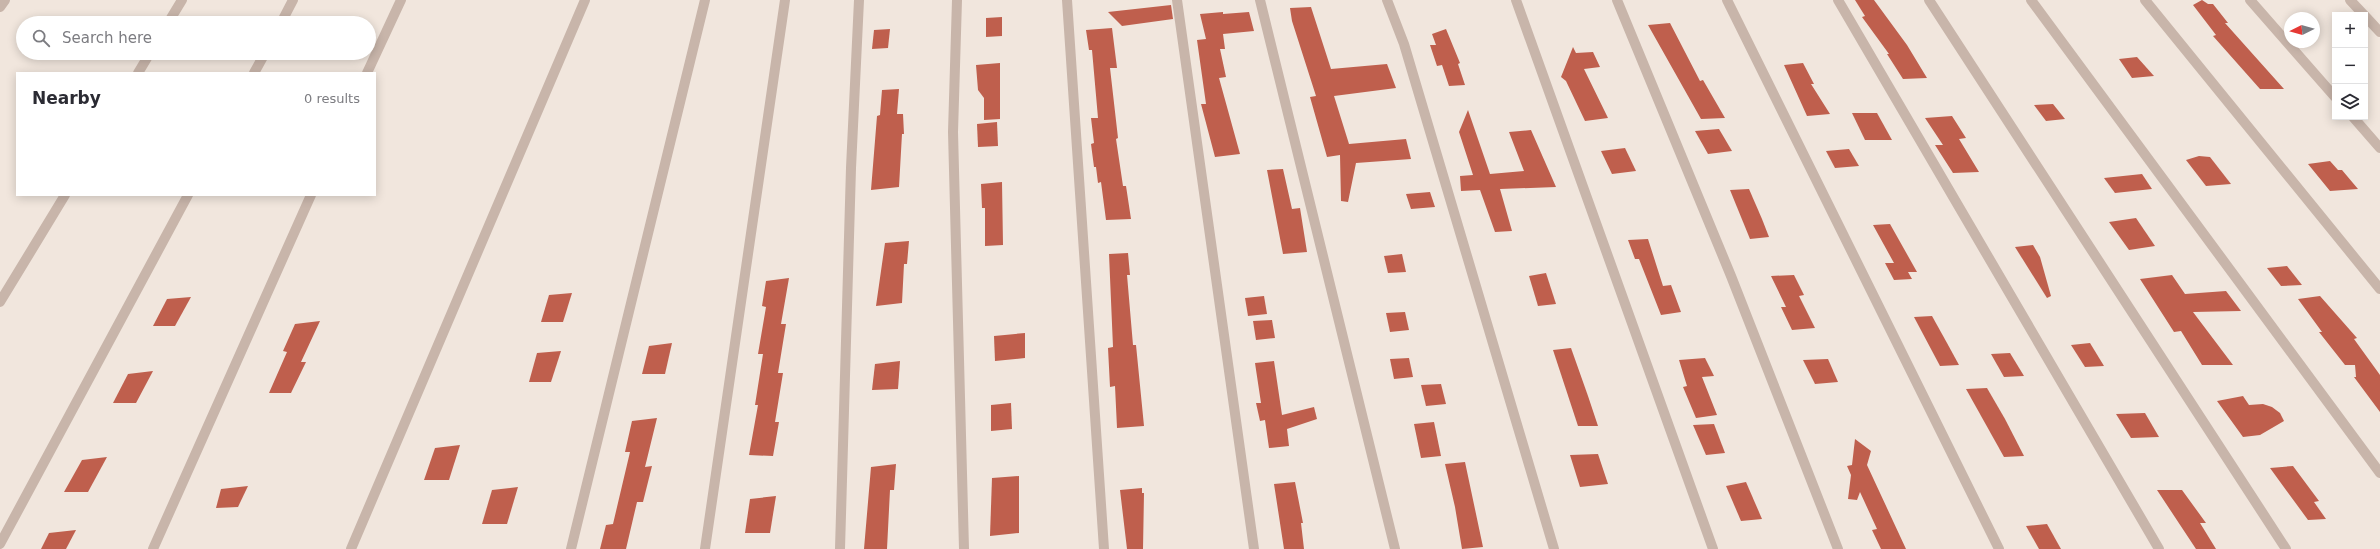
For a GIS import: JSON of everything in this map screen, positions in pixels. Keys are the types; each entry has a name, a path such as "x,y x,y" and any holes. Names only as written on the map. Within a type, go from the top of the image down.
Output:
{"street":[{"path":"0,7 5,0"},
{"path":"172,16 182,0"},
{"path":"285,16 293,0"},
{"path":"376,54 401,0"},
{"path":"352,549 585,0"},
{"path":"571,549 705,0"},
{"path":"705,549 785,0"},
{"path":"840,549 851,168 859,0"},
{"path":"957,0 953,132 964,549"},
{"path":"1067,0 1104,549"},
{"path":"1177,0 1254,549"},
{"path":"1260,0 1395,549"},
{"path":"1388,0 1404,44 1554,549"},
{"path":"1516,0 1713,549"},
{"path":"1617,0 1731,276 1838,549"},
{"path":"1727,0 1999,549"},
{"path":"1838,0 2159,549"},
{"path":"1929,0 2286,549"},
{"path":"2031,0 2380,473"},
{"path":"2145,0 2380,289"},
{"path":"2250,0 2332,94"},
{"path":"2350,0 2360,12"},
{"path":"2368,20 2380,32"},
{"path":"139,72 146,60"},
{"path":"255,72 261,60"},
{"path":"367,72 373,60"},
{"path":"2356,120 2380,148"},
{"path":"0,302 64,196"},
{"path":"0,544 187,196"},
{"path":"153,549 311,196"}],"building":[{"path":"1855,0 1874,0 1907,45 1927,78 1903,79 1887,54 1889,54 1862,17 1865,16"},
{"path":"2202,0 2208,4 2213,4 2228,23 2225,23 2284,89 2260,89 2213,36 2216,35 2193,5"},
{"path":"1171,5 1173,19 1122,26 1108,12"},
{"path":"1311,7 1331,69 1387,64 1396,88 1334,96 1349,144 1406,139 1411,159 1356,163 1348,202 1341,201 1340,155 1327,157 1310,97 1316,96 1292,21 1290,8"},
{"path":"1223,12 1223,14 1249,12 1254,31 1223,34 1225,49 1220,49 1226,77 1219,78 1240,154 1215,157 1201,104 1206,104 1197,40 1206,39 1200,14"},
{"path":"1002,17 1002,36 986,37 986,18"},
{"path":"1670,23 1700,81 1703,80 1725,118 1701,119 1648,25"},
{"path":"1112,28 1117,68 1110,68 1118,138 1116,139 1123,186 1126,186 1131,219 1106,220 1101,182 1098,183 1091,144 1094,143 1091,118 1098,118 1092,50 1089,50 1086,30"},
{"path":"890,29 888,48 872,49 874,30"},
{"path":"1446,29 1460,63 1458,64 1465,85 1449,86 1442,65 1437,66 1430,45 1436,45 1432,34"},
{"path":"1573,47 1576,53 1593,52 1600,67 1584,69 1608,118 1585,121 1566,81 1561,77"},
{"path":"2137,57 2154,76 2132,78 2119,59"},
{"path":"1000,63 1000,119 984,120 984,98 978,90 976,65"},
{"path":"1803,63 1814,84 1811,84 1830,114 1807,116 1784,65"},
{"path":"899,89 897,114 903,114 904,134 902,134 899,187 871,190 877,116 880,115 882,90"},
{"path":"2053,104 2065,119 2046,121 2034,105"},
{"path":"1468,110 1490,174 1524,171 1509,132 1531,130 1556,187 1500,189 1512,231 1495,232 1480,190 1461,191 1460,176 1473,175 1459,132"},
{"path":"1852,113 1877,113 1892,140 1865,140"},
{"path":"1952,116 1966,138 1959,139 1979,172 1953,173 1935,145 1943,145 1925,118"},
{"path":"997,122 998,146 978,147 977,124"},
{"path":"1719,129 1732,151 1708,154 1695,131"},
{"path":"1625,148 1636,171 1612,174 1601,151"},
{"path":"1849,149 1859,166 1835,168 1826,151"},
{"path":"2199,156 2210,157 2231,184 2206,186 2186,160"},
{"path":"2330,161 2338,170 2342,170 2358,189 2330,191 2308,164"},
{"path":"1283,169 1292,209 1300,208 1307,252 1283,254 1267,170"},
{"path":"2142,174 2152,189 2115,193 2104,178"},
{"path":"1002,182 1003,245 985,246 985,208 982,208 981,184"},
{"path":"1749,189 1769,237 1750,239 1730,190"},
{"path":"1430,192 1435,207 1411,209 1406,194"},
{"path":"2136,218 2155,246 2129,250 2109,222"},
{"path":"1890,224 1917,272 1908,272 1912,279 1894,280 1885,263 1894,263 1873,225"},
{"path":"1648,239 1663,286 1671,285 1681,312 1661,315 1639,259 1635,259 1628,240"},
{"path":"909,241 907,264 904,264 902,303 876,306 885,243"},
{"path":"2033,245 2040,257 2051,296 2047,298 2015,247"},
{"path":"1128,253 1130,275 1127,275 1133,345 1136,345 1144,426 1117,428 1115,386 1110,387 1108,348 1113,347 1109,254"},
{"path":"1402,254 1406,272 1388,273 1384,256"},
{"path":"2287,266 2302,285 2281,286 2267,268"},
{"path":"1546,273 1556,304 1538,306 1529,276"},
{"path":"1794,275 1804,295 1799,296 1815,328 1792,330 1781,307 1786,307 1771,276"},
{"path":"2172,275 2185,294 2226,291 2241,311 2193,312 2233,365 2202,365 2181,331 2174,332 2140,279"},
{"path":"789,278 781,324 786,324 778,373 783,373 775,422 779,422 773,456 749,455 758,405 755,405 763,354 758,354 766,307 762,306 766,281"},
{"path":"572,293 563,322 541,322 549,295"},
{"path":"1264,296 1267,314 1248,316 1245,298"},
{"path":"2320,296 2357,338 2354,339 2380,375 2380,412 2354,377 2356,377 2355,365 2345,365 2319,332 2322,332 2298,299"},
{"path":"191,297 175,326 153,326 167,299"},
{"path":"1405,312 1409,330 1390,332 1386,313"},
{"path":"1932,316 1959,365 1940,366 1914,317"},
{"path":"1272,320 1275,338 1256,340 1253,321"},
{"path":"320,321 301,362 306,362 291,393 269,393 287,352 283,351 295,324"},
{"path":"1025,333 1025,358 995,361 994,336"},
{"path":"672,343 665,374 642,374 649,346"},
{"path":"2090,343 2104,366 2085,367 2071,345"},
{"path":"1571,348 1598,426 1578,426 1553,350"},
{"path":"561,351 551,382 529,382 537,353"},
{"path":"2010,353 2024,376 2004,377 1991,354"},
{"path":"1409,358 1413,377 1394,379 1390,359"},
{"path":"1705,358 1714,376 1702,377 1717,415 1696,418 1683,387 1687,386 1679,360"},
{"path":"1828,359 1838,382 1815,384 1803,360"},
{"path":"900,361 898,389 872,390 875,364"},
{"path":"1274,361 1282,415 1314,407 1317,419 1287,429 1289,446 1269,448 1265,420 1260,421 1256,403 1261,403 1255,363"},
{"path":"153,371 136,403 113,403 128,374"},
{"path":"1441,384 1446,404 1426,406 1421,385"},
{"path":"1987,388 2024,456 2004,457 1966,389"},
{"path":"2243,396 2249,405 2263,404 2272,407 2280,413 2284,421 2260,435 2243,437 2217,401"},
{"path":"1011,403 1012,429 991,431 991,405"},
{"path":"2145,413 2159,437 2131,438 2116,414"},
{"path":"657,418 645,467 652,466 643,502 637,502 626,549 600,549 606,525 613,524 630,452 625,452 632,421"},
{"path":"1434,422 1441,456 1421,458 1414,424"},
{"path":"1714,424 1725,453 1706,455 1693,425"},
{"path":"1855,439 1871,451 1867,465 1906,549 1881,549 1872,530 1877,529 1860,492 1857,500 1848,499 1851,475 1847,466 1852,465"},
{"path":"460,445 449,480 424,480 435,448"},
{"path":"1598,454 1608,484 1580,487 1570,455"},
{"path":"107,457 88,492 64,492 82,460"},
{"path":"1465,462 1483,547 1462,549 1455,507 1445,464"},
{"path":"896,464 894,490 890,490 887,549 864,549 871,467"},
{"path":"2293,466 2319,501 2314,502 2326,519 2308,520 2270,468"},
{"path":"1019,476 1019,533 990,536 992,478"},
{"path":"1295,482 1303,523 1301,523 1304,549 1284,549 1274,484"},
{"path":"1746,482 1762,519 1741,521 1726,486"},
{"path":"248,486 238,507 216,508 221,489"},
{"path":"518,487 507,524 482,524 492,490"},
{"path":"1142,488 1142,493 1144,493 1143,549 1127,549 1120,490"},
{"path":"2157,490 2182,490 2206,523 2200,523 2216,549 2196,549"},
{"path":"776,496 770,533 745,533 750,499"},
{"path":"2047,524 2061,549 2039,549 2026,526"},
{"path":"76,530 66,549 41,549 49,533"}]}
